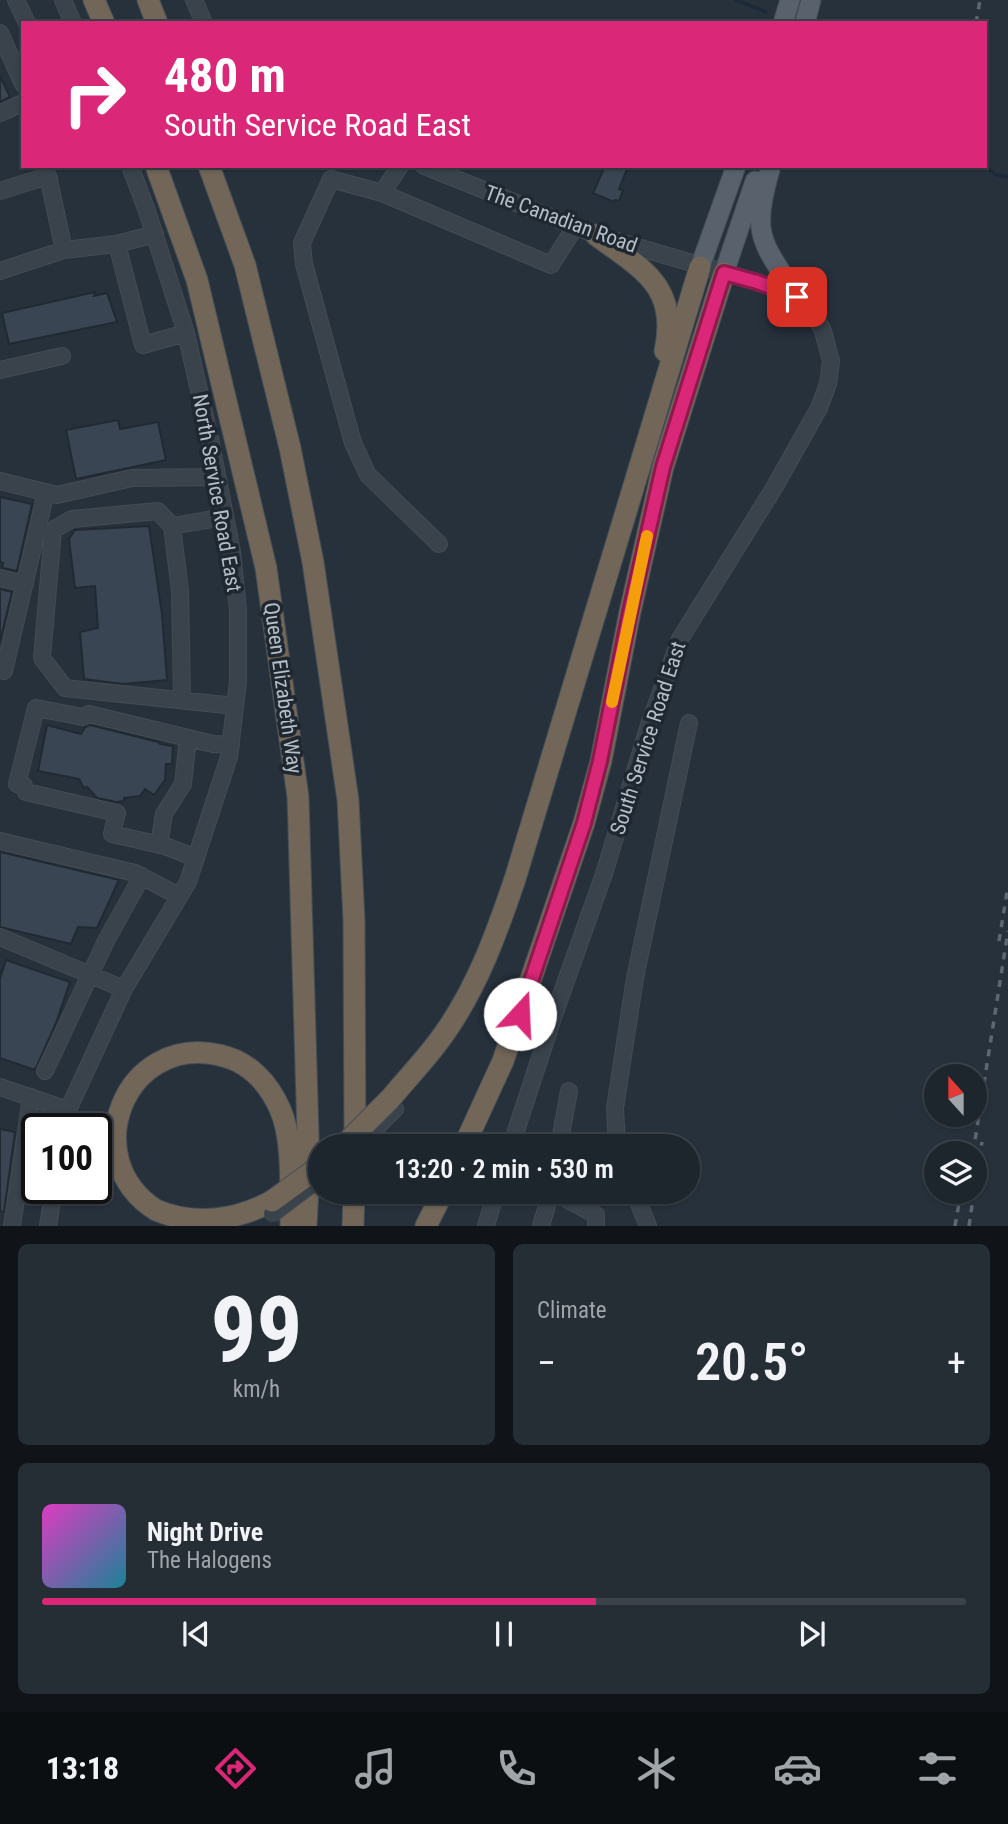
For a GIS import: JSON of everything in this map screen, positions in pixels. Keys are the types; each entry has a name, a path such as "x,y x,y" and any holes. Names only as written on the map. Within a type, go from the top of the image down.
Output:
{"highway":[{"path":"94,0 103,21"},
{"path":"148,0 156,21"},
{"name":"Queen Elizabeth Way","path":"157,168 197,279 262,555 287,716 298,797 309,1168 306,1226"},
{"path":"210,168 245,265 290,448 313,562 348,800 354,920 356,1134"},
{"path":"596,235 643,270 659,288 668,310 670,329 658,382 657,408"},
{"path":"357,1134 393,1103 446,1032 493,943 700,267"},
{"path":"470,1134 503,1061 584,823 600,761 663,467 724,273"},
{"path":"290,1226 288,1145 285,1125 281,1110 257,1074 236,1060 208,1051 191,1051 157,1063 139,1078 125,1098 116,1132 121,1167 140,1197 170,1217 204,1223 272,1208 308,1176"},
{"path":"353,1226 354,1204"},
{"path":"426,1226 437,1204"}],"main road":[{"path":"784,21 790,0"},
{"path":"806,21 811,0"},
{"path":"700,267 735,168"},
{"path":"724,273 759,168"},
{"path":"770,168 762,197 760,231 768,253 797,297"}],"street":[{"path":"16,0 26,21"},
{"path":"64,0 72,21"},
{"path":"194,0 203,21"},
{"path":"0,33 21,80"},
{"path":"0,113 21,104"},
{"name":"North Service Road East","path":"67,1113 124,989 188,882 229,757 238,682 238,610 232,552 217,477 186,334 155,234 131,168"},
{"path":"382,193 399,168"},
{"name":"The Canadian Road","path":"429,168 596,235 700,267"},
{"path":"0,191 48,176 64,250"},
{"path":"439,544 368,475 353,443 304,264 302,243 331,179 382,193 551,265 575,227"},
{"path":"0,271 64,250 117,244 155,234"},
{"path":"117,244 143,345 186,334"},
{"name":"South Service Road East","path":"515,1134 604,874 649,725 680,639 774,488 819,408 828,384 831,361 823,331 815,316 797,297 757,282 700,267"},
{"path":"0,369 62,356"},
{"path":"0,481 57,495 132,478 217,477"},
{"path":"0,670 4,671 46,492"},
{"path":"182,701 181,603 172,526 158,511 72,519 53,530 43,658 65,688 182,701 235,706"},
{"path":"172,526 225,517"},
{"path":"0,578 24,584"},
{"path":"196,858 159,845 113,834 117,813 26,792 24,786 17,784 36,708 83,718 89,714 188,738 231,745"},
{"path":"616,1134 615,1108 635,978 689,723"},
{"path":"159,845 164,814 183,784 188,738"},
{"path":"0,841 126,870 179,896"},
{"path":"45,1071 106,941 142,876"},
{"path":"0,937 124,989"},
{"path":"0,1087 68,1110"},
{"path":"561,1134 569,1091"},
{"path":"12,1226 31,1097"},
{"path":"366,1134 393,1103"},
{"path":"272,1208 308,1186"},
{"path":"48,1226 51,1204"},
{"path":"486,1226 492,1204"},
{"path":"541,1226 549,1204"},
{"path":"575,1204 596,1215 596,1226"},
{"path":"639,1204 648,1226"}],"building":[{"path":"0,76 10,97 0,102"},
{"path":"604,168 627,169 619,189 623,190 619,201 614,202 593,193"},
{"path":"95,292 94,296 107,293 117,322 9,344 2,313"},
{"path":"118,420 120,429 158,422 166,460 76,479 66,430"},
{"path":"0,497 32,504 17,571 2,568 3,563 0,562"},
{"path":"149,526 162,614 167,680 123,684 84,679 80,632 98,628 95,586 75,588 69,539 75,530"},
{"path":"0,589 12,592 0,642"},
{"path":"47,725 81,734 85,727 90,725 173,746 172,764 166,764 165,780 154,795 145,789 140,796 124,798 124,801 97,798 87,787 84,788 79,779 38,771"},
{"path":"0,852 119,880 97,928 78,927 71,944 0,927"},
{"path":"6,960 70,982 56,1023 35,1070 0,1058 0,978"},
{"path":"0,1129 15,1132 4,1212 0,1211"}],"waterway":[{"path":"736,0 766,12"},
{"path":"987,168 996,175 1008,177"}],"railway":[{"path":"976,21 980,0"},
{"path":"999,941 1008,886"},
{"path":"975,1141 1008,931"},
{"path":"955,1226 959,1204"},
{"path":"969,1226 972,1204"}],"slow traffic":[{"path":"612,702 647,536"}],"route":[{"path":"520,1014 584,823 600,761 663,467 724,273 797,297"}]}
